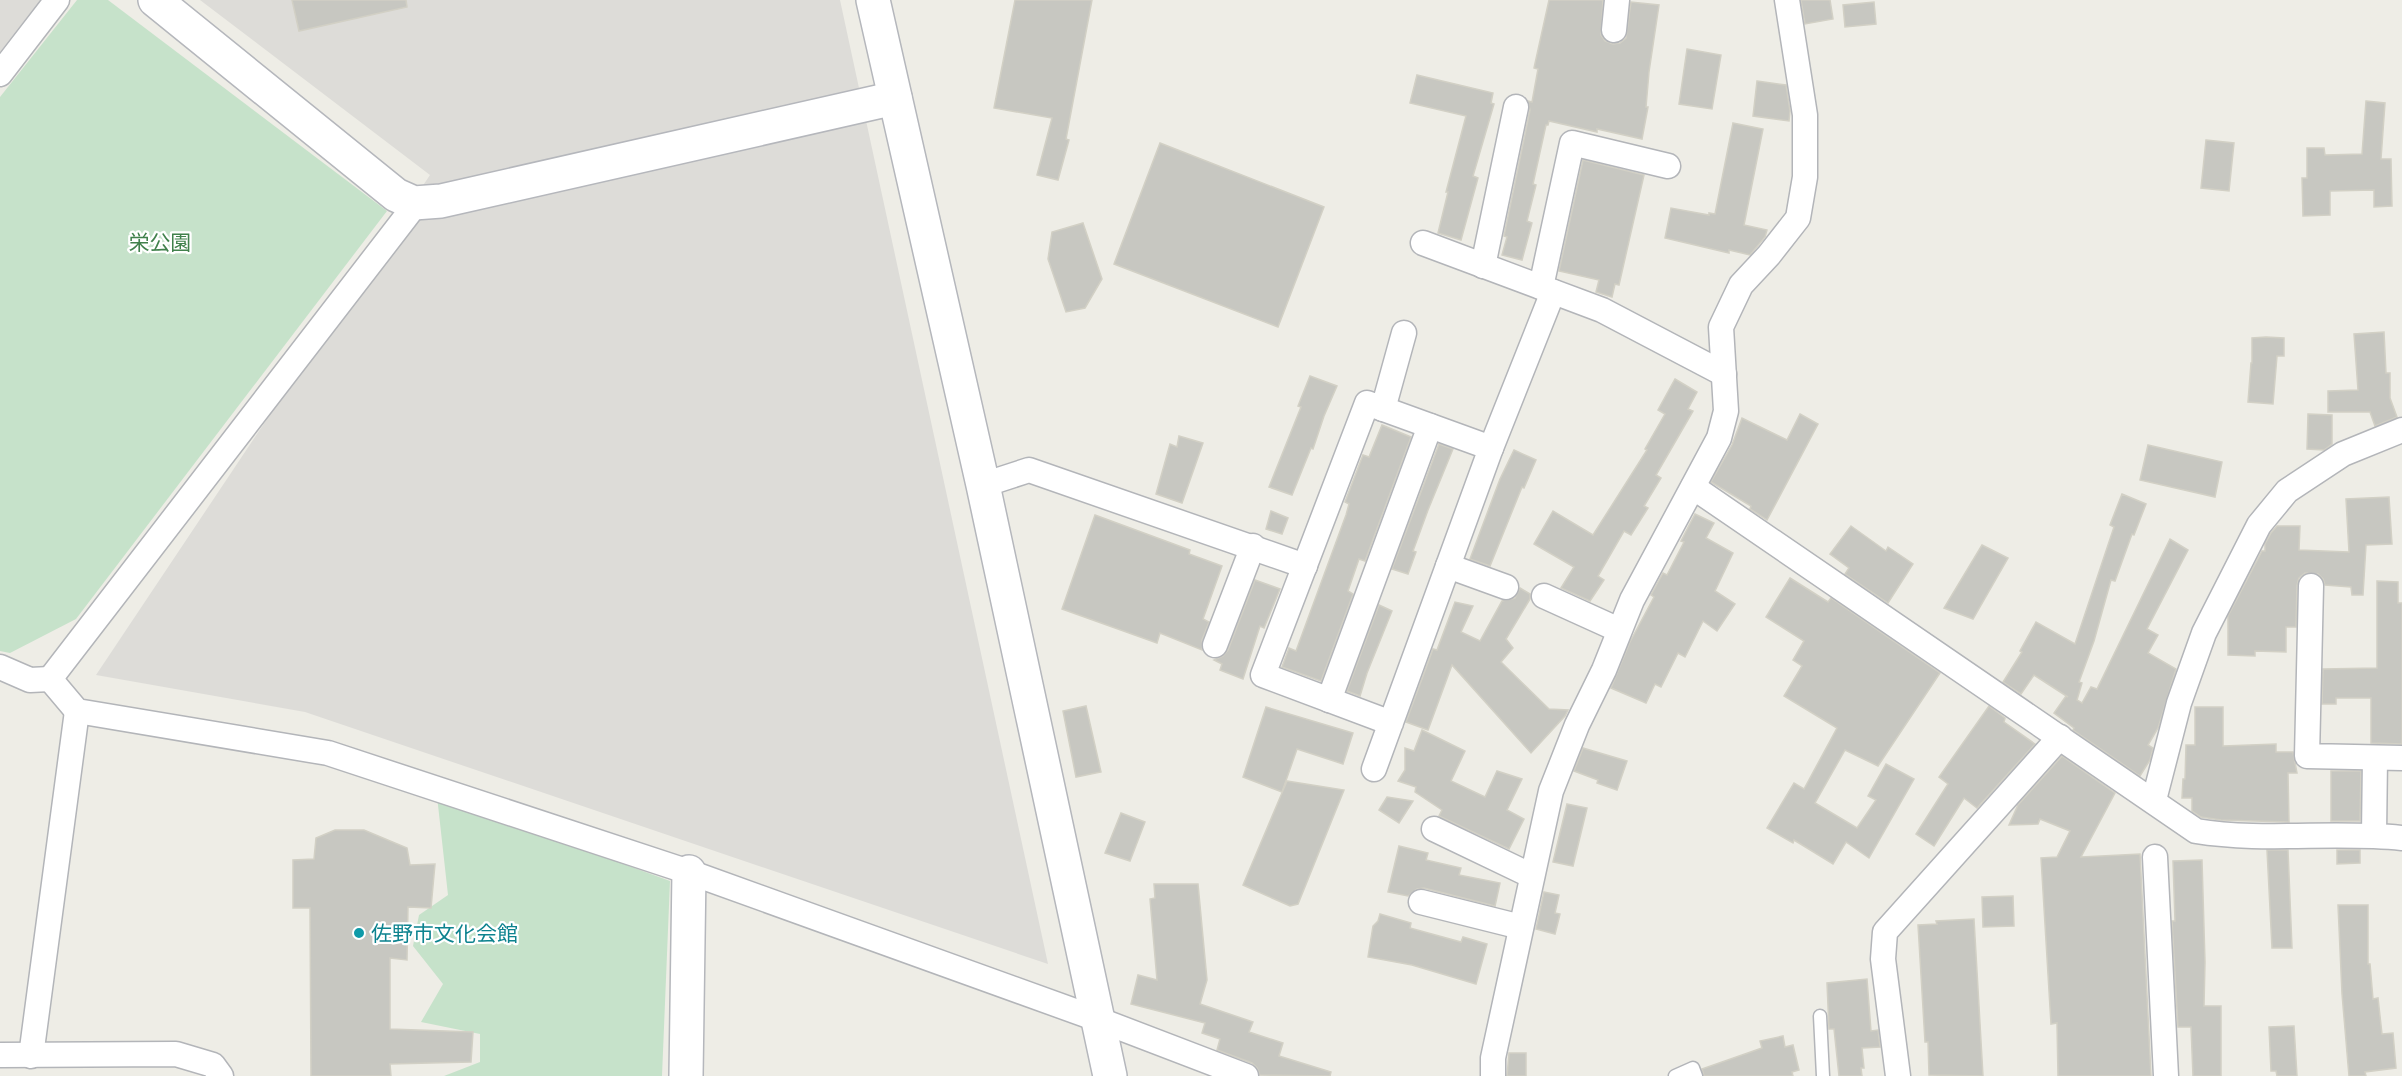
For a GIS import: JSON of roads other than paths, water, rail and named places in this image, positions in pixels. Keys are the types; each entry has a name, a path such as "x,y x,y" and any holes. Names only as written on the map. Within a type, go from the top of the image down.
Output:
{"street":[{"path":"0,74 57,0"},
{"path":"155,0 396,195 414,203 452,199 895,98"},
{"path":"873,0 983,485 1110,1076"},
{"path":"1614,30 1617,0"},
{"path":"1493,1076 1493,1058 1551,791 1577,725 1604,670 1632,600 1719,438 1725,411 1721,327 1741,285 1769,255 1798,218 1805,177 1805,115 1787,0"},
{"path":"1483,266 1516,107"},
{"path":"1374,769 1547,290 1572,143 1668,166"},
{"path":"0,667 30,680 50,679 409,213 414,203"},
{"path":"1423,243 1602,310 1724,374"},
{"path":"1383,409 1404,333"},
{"path":"1391,723 1263,675 1367,403 1491,448"},
{"path":"1329,700 1430,426"},
{"path":"2154,800 2179,703 2205,633 2259,525 2287,491 2333,460 2402,430"},
{"path":"983,485 1029,470 1253,546 1305,566"},
{"path":"1693,487 2154,800 2196,831 2227,836 2402,838"},
{"path":"1215,645 1253,546"},
{"path":"1448,566 1506,587"},
{"path":"2311,586 2307,756 2402,759"},
{"path":"1544,596 1619,630"},
{"path":"50,679 76,711 328,753 688,872 1097,1019 1242,1075"},
{"path":"31,1056 76,711"},
{"path":"1898,1076 1883,959 1885,932 2060,737"},
{"path":"2374,758 2374,836"},
{"path":"1434,829 1532,876"},
{"path":"2155,857 2166,1076"},
{"path":"686,1076 688,872"},
{"path":"1421,903 1521,927"},
{"path":"0,1055 176,1054 213,1065 220,1076"}],"lane":[{"path":"1820,1016 1823,1076"},
{"path":"1675,1076 1693,1068 1695,1076"}],"place":[{"name":"佐野市文化会館","path":"359,933"}],"park label":[{"name":"栄公園","path":"160,242"}]}
